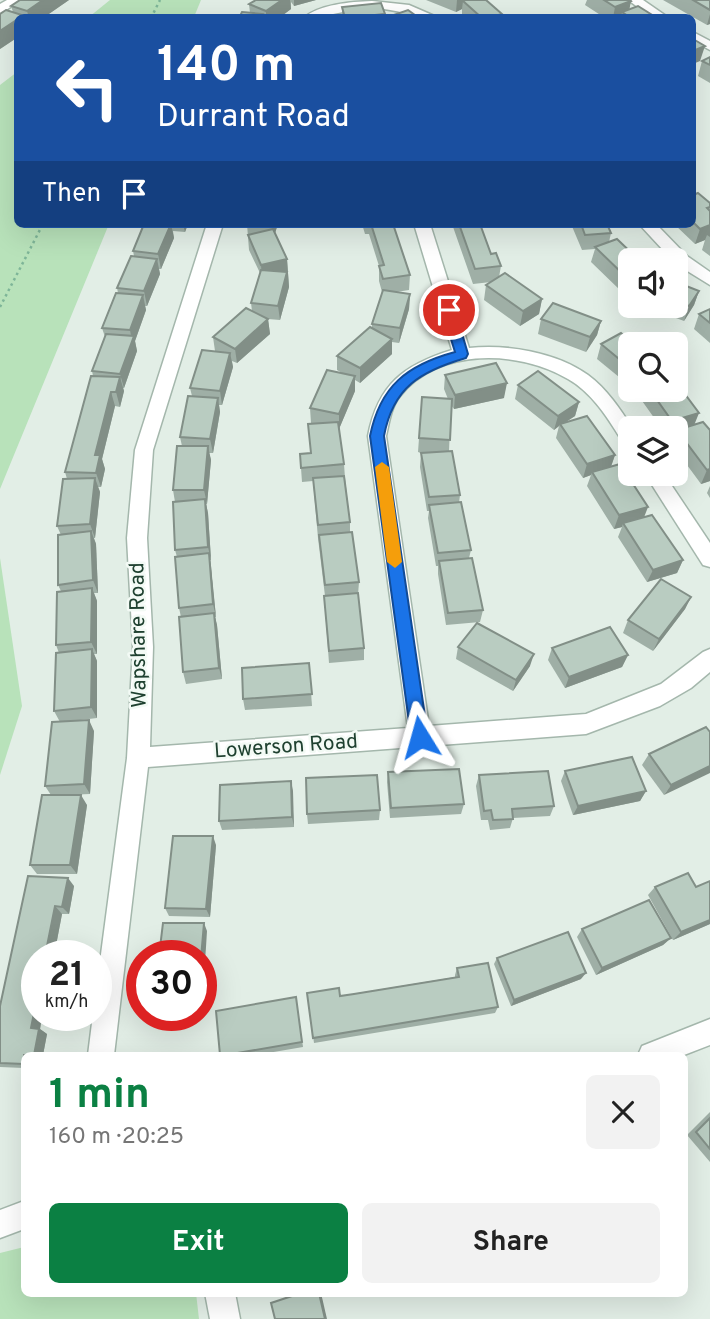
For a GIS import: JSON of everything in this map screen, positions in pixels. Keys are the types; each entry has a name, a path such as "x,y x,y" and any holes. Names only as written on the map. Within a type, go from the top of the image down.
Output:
{"street":[{"path":"0,10 15,0"},
{"path":"634,0 657,14"},
{"path":"320,14 342,6 385,4 421,10 427,14"},
{"name":"Wapshare Road","path":"101,1052 138,758 143,647 137,538 144,450 214,228"},
{"path":"423,228 462,354"},
{"path":"651,228 681,260 710,280"},
{"path":"420,737 377,436 382,412 395,389 431,363 462,354 502,352 533,358 576,375 594,390 618,423"},
{"path":"662,486 710,559"},
{"name":"Lowerson Road","path":"138,758 586,723 624,711 667,692 710,658"},
{"path":"659,1052 710,1032"},
{"path":"0,1224 21,1216"},
{"path":"221,1297 225,1319"}],"path":[{"path":"0,307 41,228"}],"green space":[{"path":"110,0 201,0 195,14 93,14"},
{"path":"14,74 14,228 107,228 0,489 0,85"},
{"path":"0,558 22,706 0,775"},
{"path":"21,1248 21,1297 196,1297 199,1319 0,1319 0,1253"}],"building":[{"path":"20,0 43,0 27,11 11,6"},
{"path":"256,0 282,0 266,11 249,4"},
{"path":"486,0 502,14 478,14 463,1"},
{"path":"604,0 630,0 631,1 615,7"},
{"path":"693,0 710,0 710,10"},
{"path":"381,3 385,14 344,14 342,7"},
{"path":"638,6 651,14 625,14 622,12"},
{"path":"6,10 19,14 14,14 14,22 0,31 0,14"},
{"path":"408,10 414,14 397,14"},
{"path":"696,41 705,46 696,50"},
{"path":"710,57 710,65 702,61"},
{"path":"696,194 710,203 707,208 710,211 710,225 700,229 696,225"},
{"path":"142,228 169,228 158,254 133,251"},
{"path":"372,228 394,228 410,275 383,279 379,266 384,265"},
{"path":"460,228 481,228 491,254 496,253 501,266 475,269"},
{"path":"582,228 609,228 611,233 585,235"},
{"path":"273,229 287,259 261,265 248,235"},
{"path":"617,239 626,248 618,248 618,269 595,247"},
{"path":"131,256 157,259 144,291 117,288"},
{"path":"261,270 287,272 278,306 251,303"},
{"path":"505,273 542,299 523,311 486,285"},
{"path":"688,287 699,291 688,306"},
{"path":"383,290 410,294 400,328 372,324"},
{"path":"116,293 143,295 130,330 102,328"},
{"path":"553,303 601,321 590,337 541,319"},
{"path":"246,308 268,319 235,349 213,337"},
{"path":"710,309 710,323 699,314"},
{"path":"370,327 392,339 360,368 337,356"},
{"path":"106,334 134,336 120,374 92,371"},
{"path":"618,335 618,358 601,344"},
{"path":"202,350 230,353 220,391 190,388"},
{"path":"496,363 507,383 455,395 445,375"},
{"path":"327,370 355,376 339,414 310,408"},
{"path":"538,371 579,402 558,416 518,385"},
{"path":"91,376 120,377 116,392 111,392 95,455 100,455 96,473 65,472"},
{"path":"188,396 218,398 210,439 180,437"},
{"path":"422,397 452,399 450,440 419,438"},
{"path":"688,398 699,413 688,416 668,416 659,402 688,402"},
{"path":"587,416 615,455 587,464 560,424"},
{"path":"338,422 344,464 301,468 300,454 311,453 308,424"},
{"path":"703,422 710,430 710,469 707,470 688,445 688,427"},
{"path":"177,446 208,446 204,490 173,490"},
{"path":"452,451 460,495 429,497 421,453"},
{"path":"618,465 618,486 634,486 648,507 619,515 592,472"},
{"path":"344,476 350,522 318,525 313,478"},
{"path":"95,478 90,524 57,526 63,479"},
{"path":"205,499 208,547 175,550 173,502"},
{"path":"461,502 471,550 438,553 429,505"},
{"path":"652,515 683,560 653,570 623,523"},
{"path":"91,531 93,580 58,585 58,535"},
{"path":"352,532 359,582 325,585 319,535"},
{"path":"209,553 213,604 179,608 175,557"},
{"path":"472,558 483,610 448,613 439,561"},
{"path":"661,579 691,597 659,639 628,620"},
{"path":"92,588 91,642 56,645 57,592"},
{"path":"358,593 364,648 329,651 324,596"},
{"path":"214,613 219,668 183,672 179,617"},
{"path":"477,623 534,654 516,680 458,647"},
{"path":"610,627 628,655 569,677 552,648"},
{"path":"92,649 91,707 54,711 56,653"},
{"path":"309,663 312,694 243,699 242,668"},
{"path":"89,720 84,784 45,786 52,722"},
{"path":"706,727 710,732 710,766 671,785 649,754"},
{"path":"632,757 646,791 578,806 565,771"},
{"path":"459,769 464,804 391,808 388,772"},
{"path":"548,771 554,806 512,809 513,819 493,820 491,810 484,811 479,775"},
{"path":"377,775 380,810 307,814 306,778"},
{"path":"291,781 292,817 219,821 220,785"},
{"path":"42,795 81,795 70,865 30,865"},
{"path":"173,836 213,836 206,909 165,908"},
{"path":"688,873 696,887 710,881 710,920 681,932 655,887"},
{"path":"28,876 68,878 62,907 55,906 48,940 21,940 21,1031 39,1031 35,1052 21,1052 21,1064 0,1063 0,1006"},
{"path":"649,900 671,938 602,968 582,929"},
{"path":"163,923 204,923 203,940 161,940"},
{"path":"568,932 586,973 514,1000 497,958"},
{"path":"488,963 498,1007 313,1038 307,993 339,988 340,996 459,977 457,968"},
{"path":"296,997 302,1042 244,1052 220,1052 217,1011"},
{"path":"710,1118 710,1149 696,1132"},
{"path":"289,1297 320,1297 325,1319 275,1319 271,1303"}],"slow traffic":[{"path":"382,467 395,562"}],"route":[{"path":"420,737 377,436 382,412 395,389 431,363 462,354 449,310"}]}
